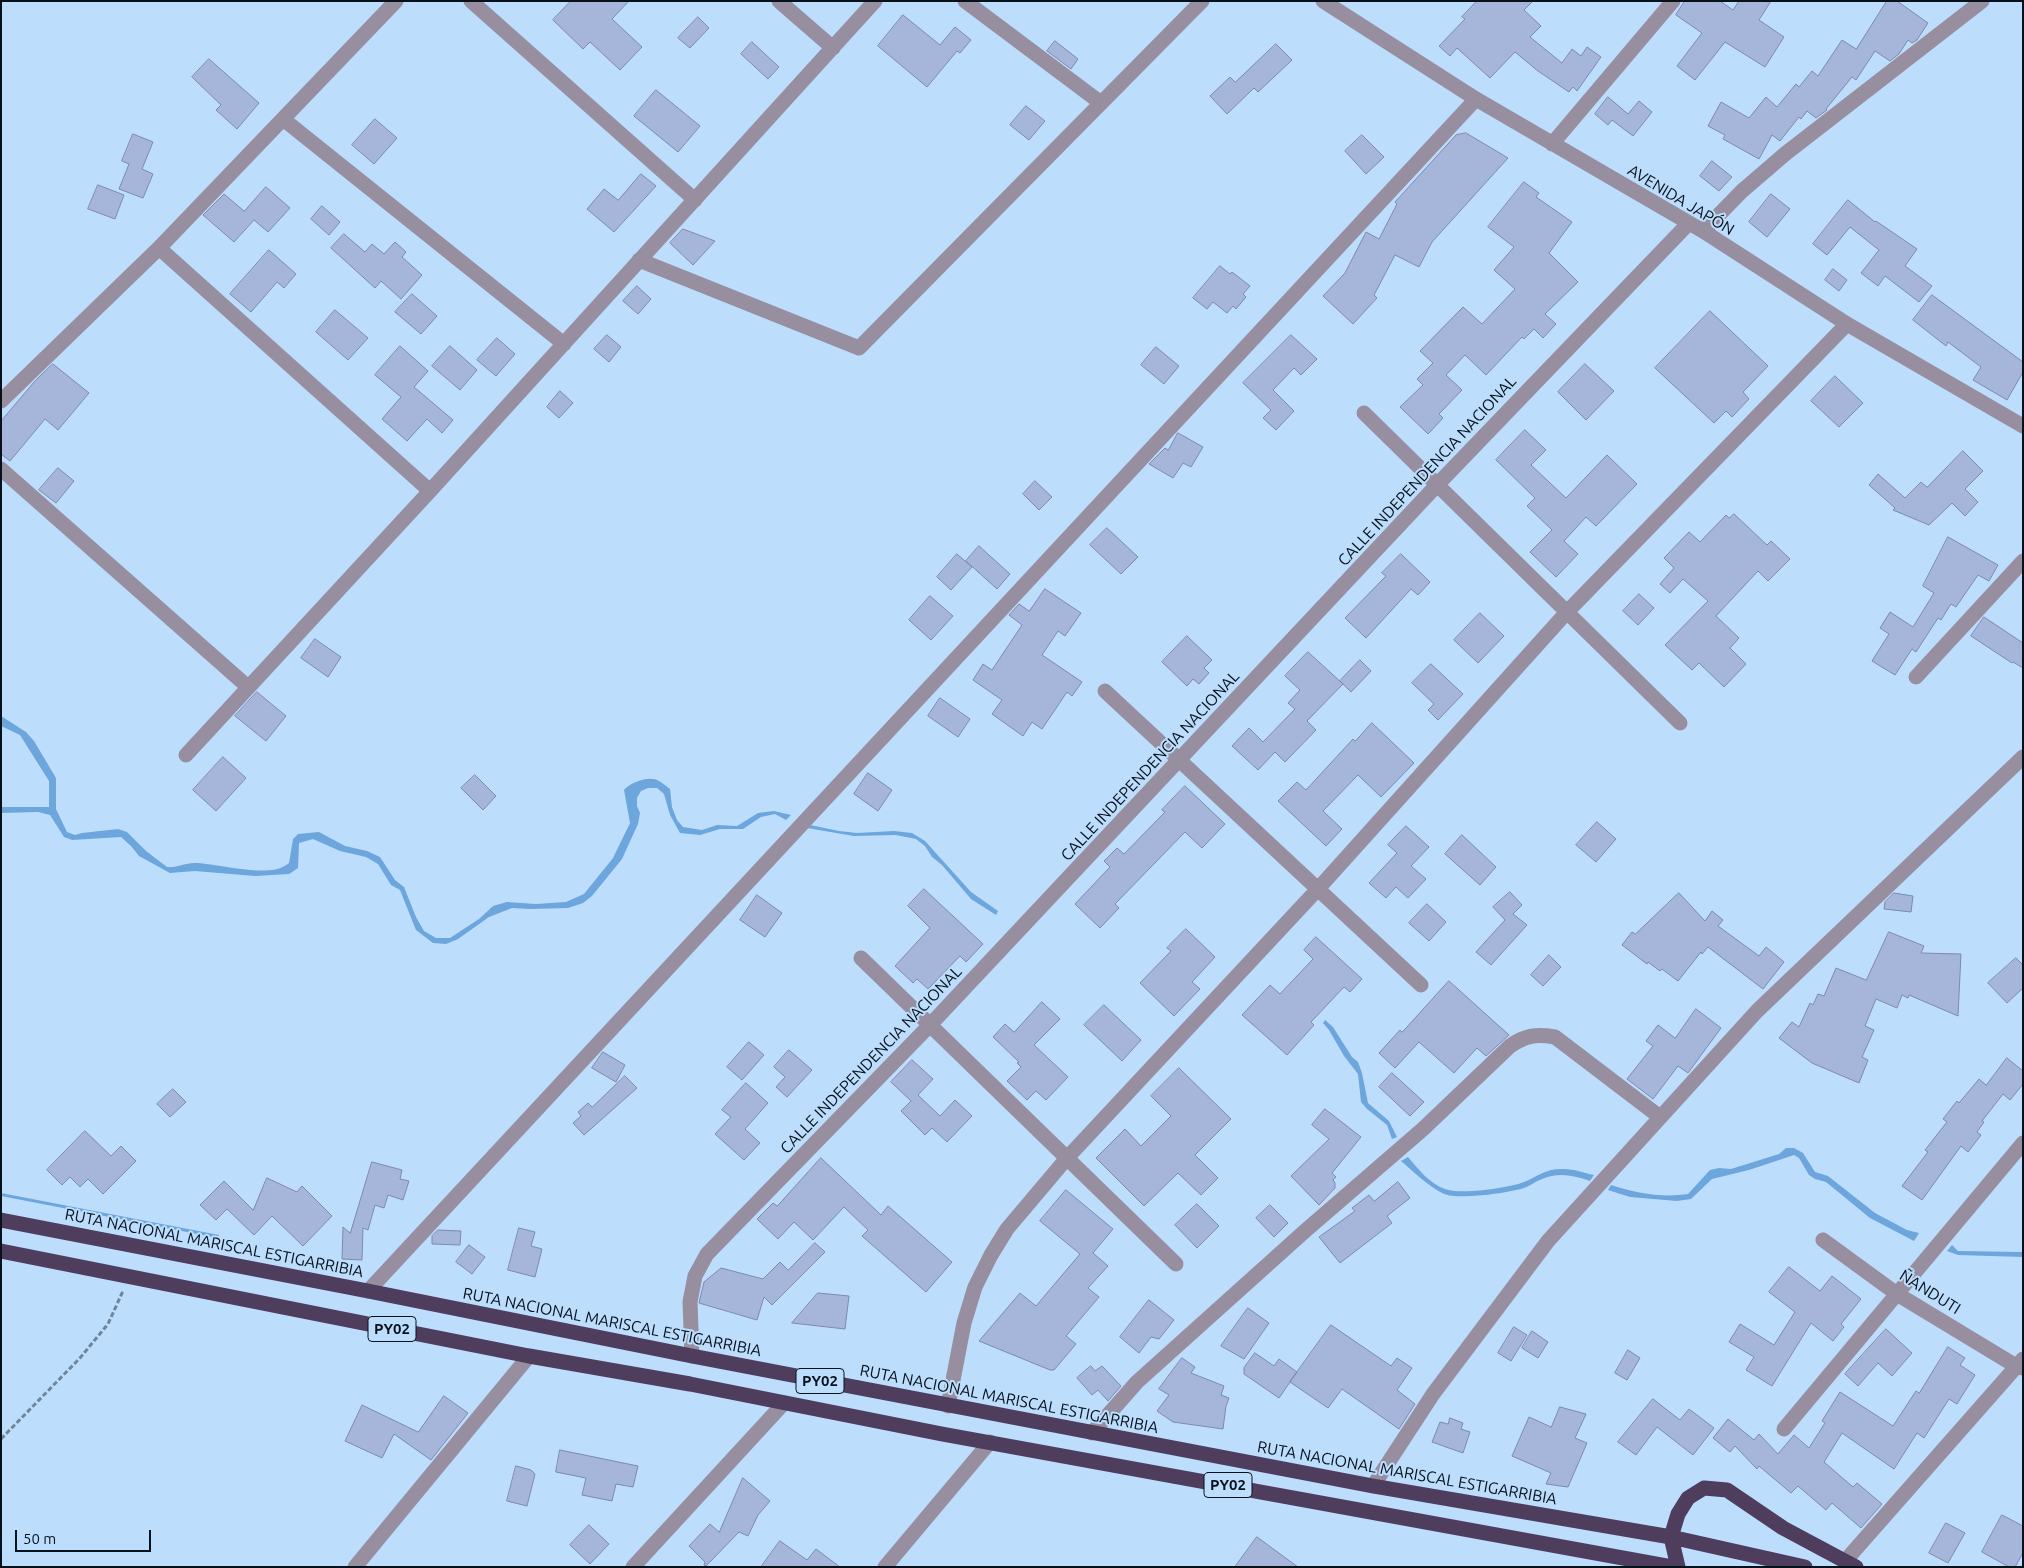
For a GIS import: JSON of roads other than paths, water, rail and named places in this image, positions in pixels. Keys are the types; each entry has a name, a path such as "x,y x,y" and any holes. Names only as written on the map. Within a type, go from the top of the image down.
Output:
{"highway":[{"name":"RUTA NACIONAL MARISCAL ESTIGARRIBIA","path":"1,1220 948,1406 1373,1486 1671,1537 1805,1567"},
{"name":"PY02","path":"1,1251 529,1356 942,1434 1672,1567"},
{"path":"1678,1567 1671,1537 1678,1514 1688,1498 1704,1488 1726,1490 1783,1528 1851,1564"}],"street":[{"path":"1,401 159,248 396,1"},
{"path":"471,1 695,200"},
{"path":"779,1 833,48"},
{"path":"186,755 430,491 875,1"},
{"path":"965,1 1101,103"},
{"path":"640,260 859,348 1202,1"},
{"name":"AVENIDA JAPÓN","path":"1323,1 1476,99 1703,231 1847,324 2023,426"},
{"path":"1552,144 1673,1"},
{"path":"1703,231 1742,191 1785,154 1982,1"},
{"path":"368,1291 1476,99"},
{"path":"283,119 564,344"},
{"name":"CALLE INDEPENDENCIA NACIONAL","path":"692,1356 690,1302 695,1276 707,1254 930,1025 1180,761 1437,485 1688,224"},
{"path":"159,248 430,491"},
{"path":"948,1406 964,1323 975,1287 1007,1229 1067,1158 1317,890 1567,612 1847,324"},
{"path":"1364,413 1680,724"},
{"path":"1,469 248,687"},
{"path":"1916,677 2023,561"},
{"path":"1105,691 1421,986"},
{"path":"1373,1486 1433,1394 1548,1241 1757,1011 2023,757"},
{"path":"861,958 1176,1264"},
{"path":"1092,1433 1137,1382 1298,1237 1423,1129 1510,1046 1521,1038 1543,1035 1555,1037 1660,1117"},
{"path":"1784,1429 2023,1143"},
{"name":"ÑANDUTI","path":"1823,1240 1897,1294 2021,1364"},
{"path":"355,1567 529,1356"},
{"path":"1851,1564 2021,1364"},
{"path":"633,1567 784,1403"},
{"path":"885,1567 990,1442"}],"water":[{"path":"1,716 26,732 34,741 56,778 56,809 67,832 75,835 118,829 127,832 146,851 167,867 194,863 270,870 280,868 289,863 293,839 298,834 319,832 345,846 367,851 380,857 395,880 404,887 424,931 436,938 450,938 479,919 493,906 507,902 536,904 566,902 584,894 613,858 630,823 624,790 631,784 641,780 655,779 670,789 672,807 677,820 683,827 702,830 717,825 737,826 758,813 774,811 791,815 786,820 775,814 761,817 743,829 720,829 700,835 680,833 670,815 664,794 657,788 648,788 641,791 637,798 637,806 640,813 638,824 622,859 592,896 583,903 568,908 512,908 489,917 458,939 446,944 433,943 416,930 400,890 391,885 378,864 366,857 340,851 313,839 299,843 298,868 289,874 255,876 195,871 170,873 139,856 121,837 72,840 64,837 50,815 38,812 1,813 1,807 49,807 49,781 20,735 1,726"},
{"path":"810,825 857,833 894,831 912,833 925,841 971,892 998,911 996,915 971,899 942,865 932,857 925,846 916,839 896,835 854,836 807,828"},
{"path":"1325,1020 1333,1027 1352,1057 1358,1062 1368,1103 1389,1121 1397,1137 1392,1139 1387,1125 1361,1102 1358,1074 1323,1023"},
{"path":"1786,1148 1794,1148 1803,1153 1815,1172 1828,1176 1875,1213 1907,1230 1919,1233 1914,1241 1870,1218 1826,1182 1809,1175 1799,1158 1794,1155 1749,1170 1712,1179 1691,1199 1677,1201 1630,1197 1608,1190 1611,1185 1649,1194 1688,1194 1710,1170 1719,1168 1731,1169 1779,1154"},
{"path":"1408,1157 1429,1180 1440,1187 1452,1191 1485,1190 1507,1186 1524,1182 1547,1171 1558,1169 1594,1175 1590,1181 1560,1175 1548,1177 1524,1188 1507,1192 1451,1196 1432,1187 1401,1161"},
{"path":"1,1193 219,1235 218,1238 1,1196"},
{"path":"1952,1245 1958,1251 2023,1252 2023,1257 1958,1255 1947,1251"}]}
